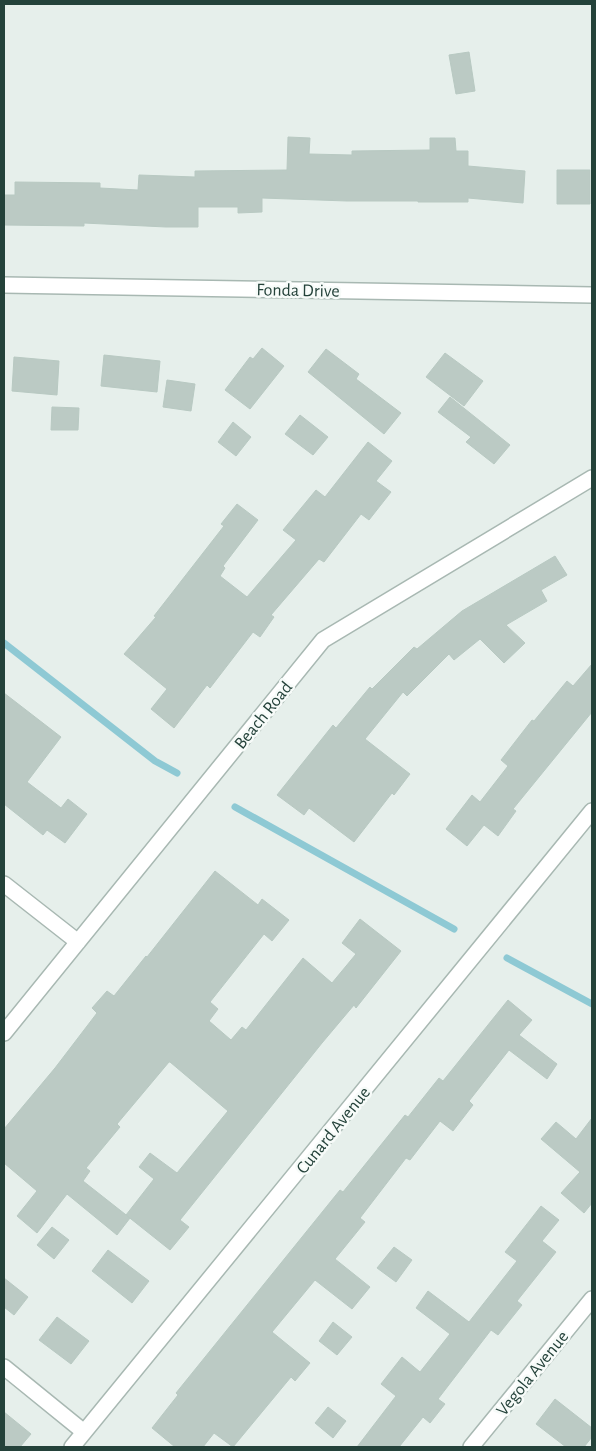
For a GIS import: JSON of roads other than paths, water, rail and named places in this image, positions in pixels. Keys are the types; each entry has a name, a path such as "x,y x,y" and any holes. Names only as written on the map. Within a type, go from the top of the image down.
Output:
{"street":[{"name":"Fonda Drive","path":"4,284 592,295"},
{"name":"Beach Road","path":"4,1033 323,640 592,478"},
{"name":"Cunard Avenue","path":"72,1447 345,1116 592,811"},
{"path":"4,884 78,942"},
{"name":"Vegola Avenue","path":"471,1447 592,1299"},
{"path":"4,1367 84,1432"}],"waterway":[{"path":"4,643 155,761 177,773"},
{"path":"235,807 454,929"},
{"path":"507,958 592,1004"}]}
